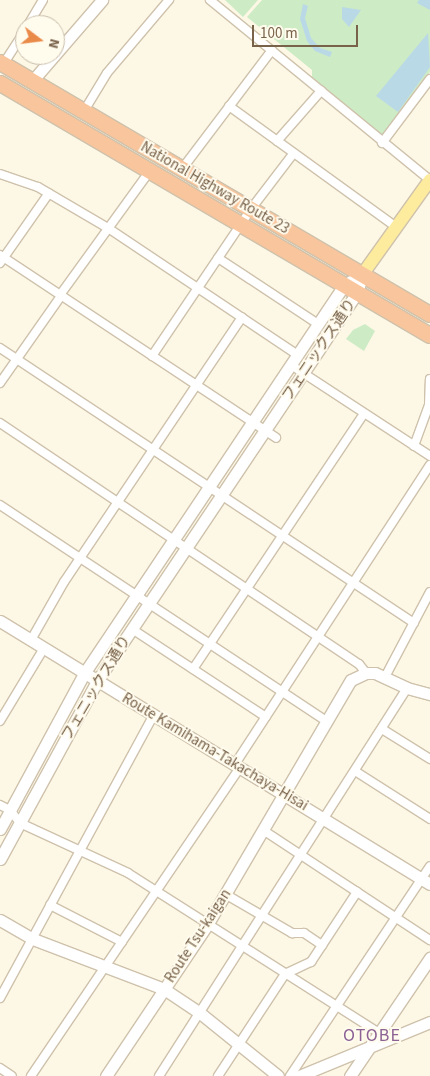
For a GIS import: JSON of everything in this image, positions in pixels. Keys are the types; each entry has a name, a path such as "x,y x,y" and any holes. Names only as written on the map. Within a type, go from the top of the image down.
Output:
{"highway":[{"name":"National Highway Route 23","path":"2,62 430,314"},
{"name":"National Highway Route 23","path":"0,83 430,335"}],"main road":[{"path":"362,275 396,227 426,194 430,180"}],"street":[{"path":"34,15 43,0"},
{"path":"33,80 102,0"},
{"path":"84,111 107,73 169,0"},
{"path":"214,1 255,39 272,50 382,143 430,180"},
{"path":"2,62 15,44"},
{"path":"182,169 272,50"},
{"path":"382,143 430,79"},
{"path":"278,142 321,91"},
{"path":"229,106 396,227"},
{"path":"152,356 251,209 293,154"},
{"path":"0,383 149,172"},
{"path":"0,174 48,193 108,228 242,317 294,360 304,373 430,456"},
{"path":"48,193 1,258 61,295 276,438"},
{"path":"218,258 318,324"},
{"name":"フェニックス通り","path":"0,829 5,807 85,672 344,285 362,275"},
{"name":"フェニックス通り","path":"0,859 97,681 357,293 362,275"},
{"path":"32,640 81,558 242,317"},
{"path":"0,348 414,623"},
{"path":"414,446 429,405 430,379"},
{"path":"193,668 364,414"},
{"path":"0,423 320,637 359,664 366,673 385,677 407,688 430,694"},
{"path":"31,1076 238,766 266,717 320,637 430,465"},
{"path":"0,505 326,722"},
{"path":"385,677 430,592"},
{"name":"Route Kamihama-Takachaya-Hisai","path":"0,621 285,793 426,882"},
{"path":"132,629 266,717"},
{"path":"0,720 44,648"},
{"name":"Route Tsu-kaigan","path":"106,1076 207,925 351,680 366,673"},
{"path":"159,1076 303,856 407,688"},
{"path":"0,998 154,714"},
{"path":"382,729 430,759"},
{"path":"355,771 430,819"},
{"path":"5,807 20,823 79,850 155,890 243,948 379,1033"},
{"path":"263,830 430,940"},
{"path":"290,1076 397,918 426,882 430,866"},
{"path":"218,1076 285,974 311,962 356,892"},
{"path":"225,894 292,933 304,933 322,945"},
{"path":"50,905 122,942"},
{"path":"0,920 33,939 164,989 200,1013 278,1076"},
{"path":"350,1076 430,958"},
{"path":"298,1076 430,1022"},
{"path":"0,1068 12,1076"}],"green space":[{"path":"225,0 258,0 243,17"},
{"path":"262,0 430,0 430,72 384,136 380,136 312,78 312,70 247,17"},
{"path":"365,324 375,331 364,351 346,339 353,330"}],"water":[{"path":"419,0 430,0 430,10 417,3"},
{"path":"303,4 308,6 305,18 311,38 320,48 332,52 330,57 315,51 307,41 300,19"},
{"path":"342,7 361,10 349,27 342,19"},
{"path":"428,33 430,67 398,112 376,96"}],"district":[{"name":"OTOBE","path":"372,1036"}]}
